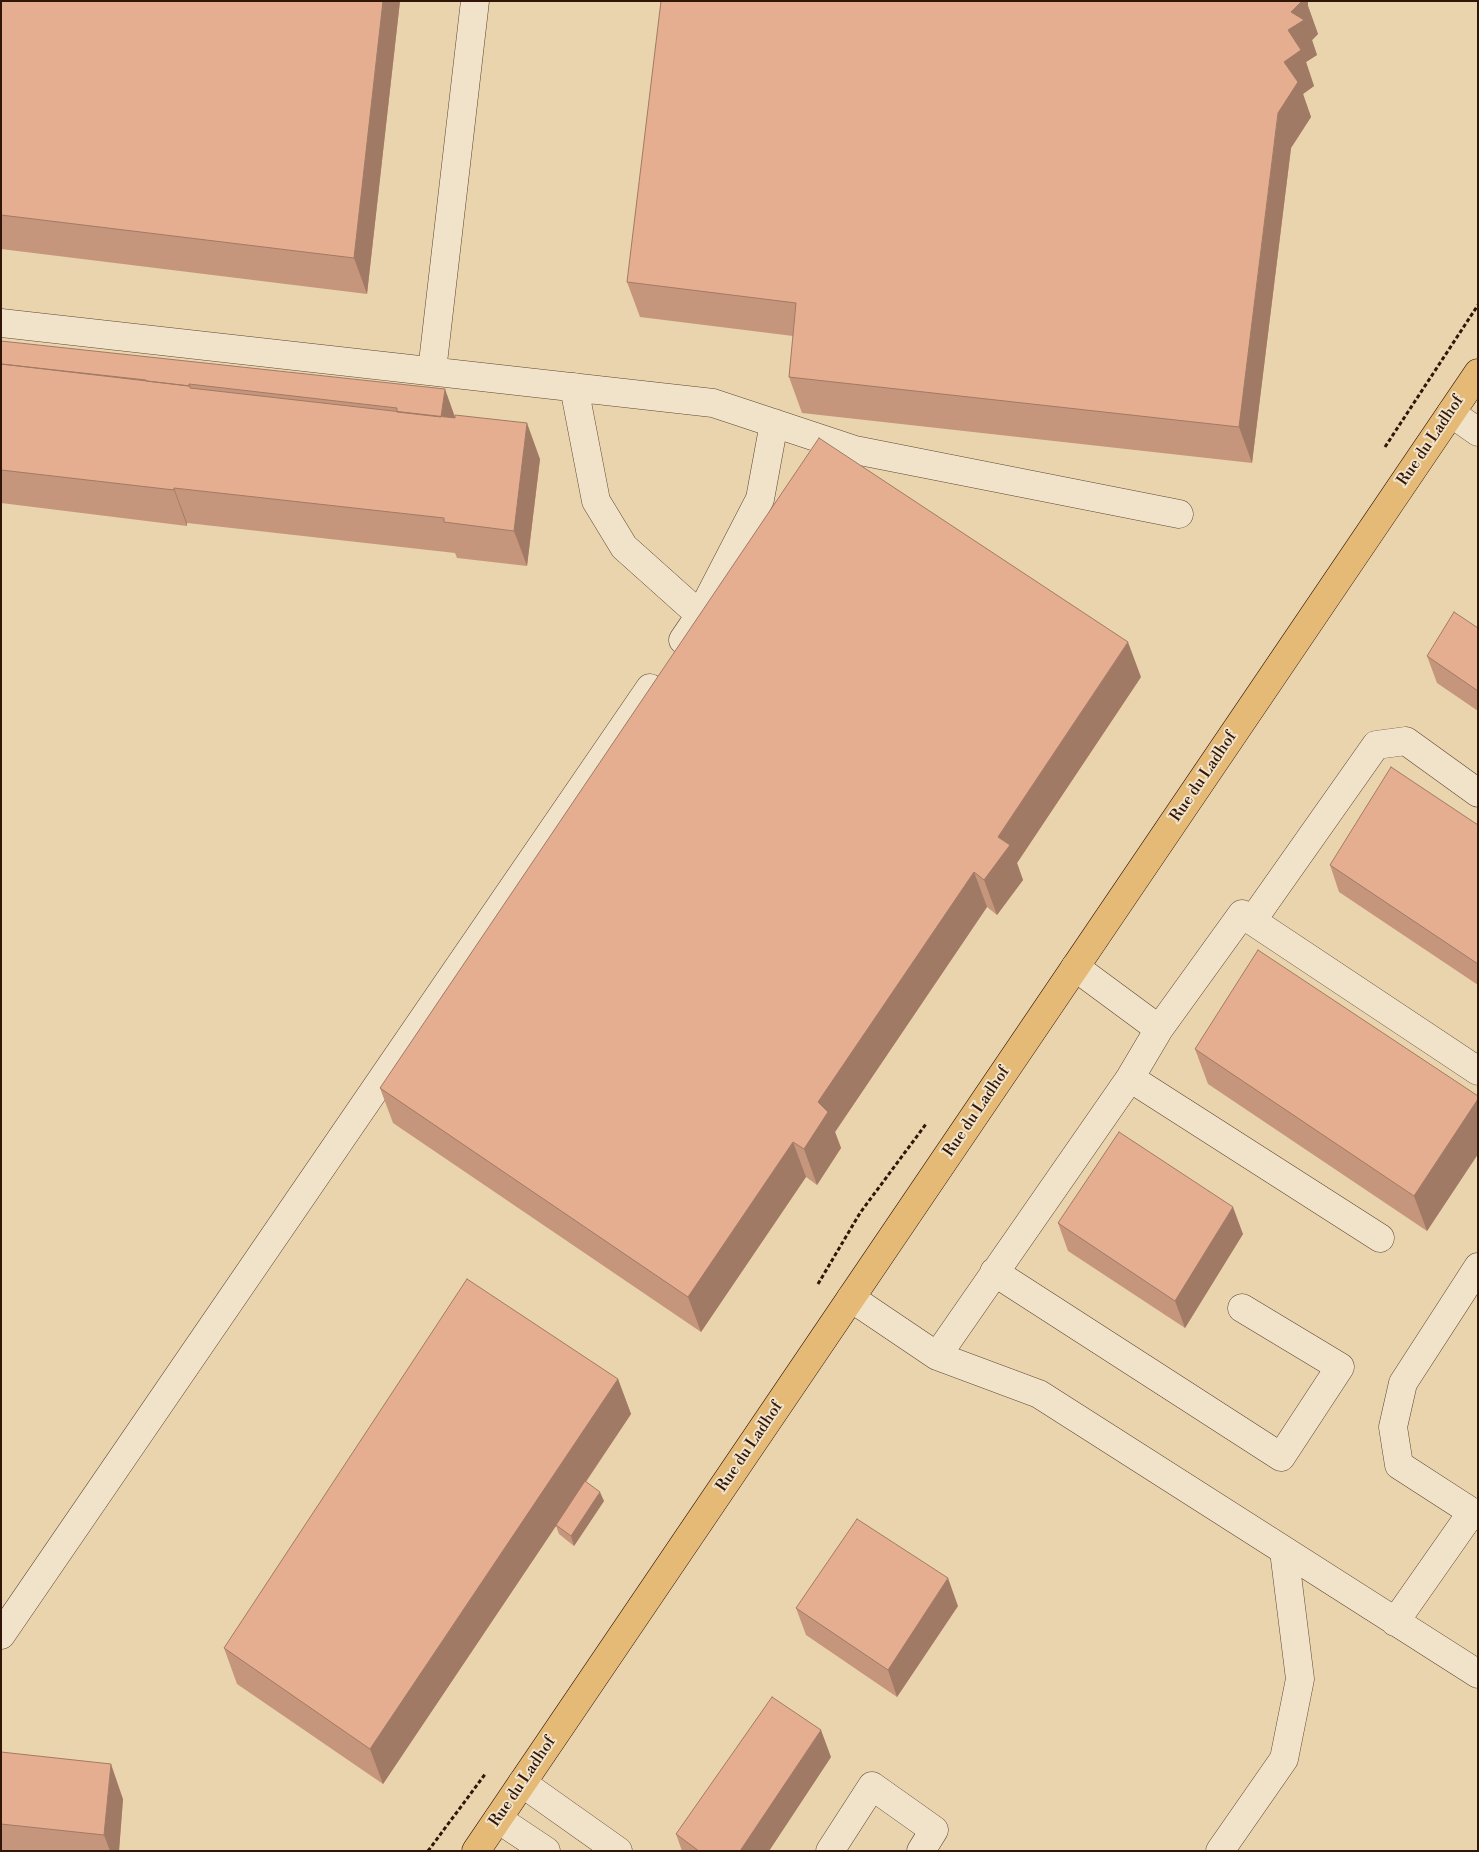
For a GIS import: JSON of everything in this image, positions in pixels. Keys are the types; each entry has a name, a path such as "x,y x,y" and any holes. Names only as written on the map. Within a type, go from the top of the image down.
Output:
{"main road":[{"name":"Rue du Ladhof","path":"476,1851 1478,373"}],"lane":[{"path":"432,371 475,1"},
{"path":"1,323 713,403 855,450 1179,514"},
{"path":"574,387 596,501 624,547 700,615"},
{"path":"1451,413 1478,432"},
{"path":"1,1635 700,615 760,499 774,423"},
{"path":"1252,921 1376,745 1406,741 1478,793"},
{"path":"937,1356 1130,1078 1159,1029 1242,914 1478,1071"},
{"path":"1075,967 1159,1029"},
{"path":"1130,1078 1380,1238"},
{"path":"1395,1622 1475,1514 1399,1465 1393,1427 1402,1383 1478,1268"},
{"path":"994,1272 1281,1457 1340,1367 1242,1308"},
{"path":"851,1298 937,1356 1039,1394 1478,1674"},
{"path":"1220,1851 1284,1759 1300,1679 1284,1551"},
{"path":"522,1783 618,1851"},
{"path":"830,1851 872,1786 934,1830 921,1851"},
{"path":"498,1819 546,1851"}],"building":[{"path":"1,1 383,1 354,258 1,215"},
{"path":"661,1 1302,1 1291,12 1304,20 1288,30 1301,50 1284,62 1298,82 1278,113 1239,427 789,377 796,303 627,282"},
{"path":"1,341 445,389 441,417 397,412 397,408 1,364"},
{"path":"1,364 190,386 190,388 455,418 455,415 527,423 514,531 444,522 444,518 1,470"},
{"path":"819,438 1128,642 998,837 1010,845 984,880 974,872 818,1102 828,1112 804,1149 793,1142 688,1297 380,1088"},
{"path":"1454,612 1478,628 1478,691 1427,656"},
{"path":"1391,767 1478,825 1478,964 1330,865"},
{"path":"1258,950 1478,1096 1478,1099 1414,1196 1195,1049"},
{"path":"1119,1132 1233,1207 1175,1301 1058,1223"},
{"path":"467,1279 618,1379 370,1749 224,1648"},
{"path":"585,1481 600,1492 571,1536 556,1525"},
{"path":"857,1519 948,1578 888,1670 796,1608"},
{"path":"772,1697 821,1730 740,1851 699,1851 676,1834"},
{"path":"1,1752 111,1764 104,1835 1,1824"}]}
